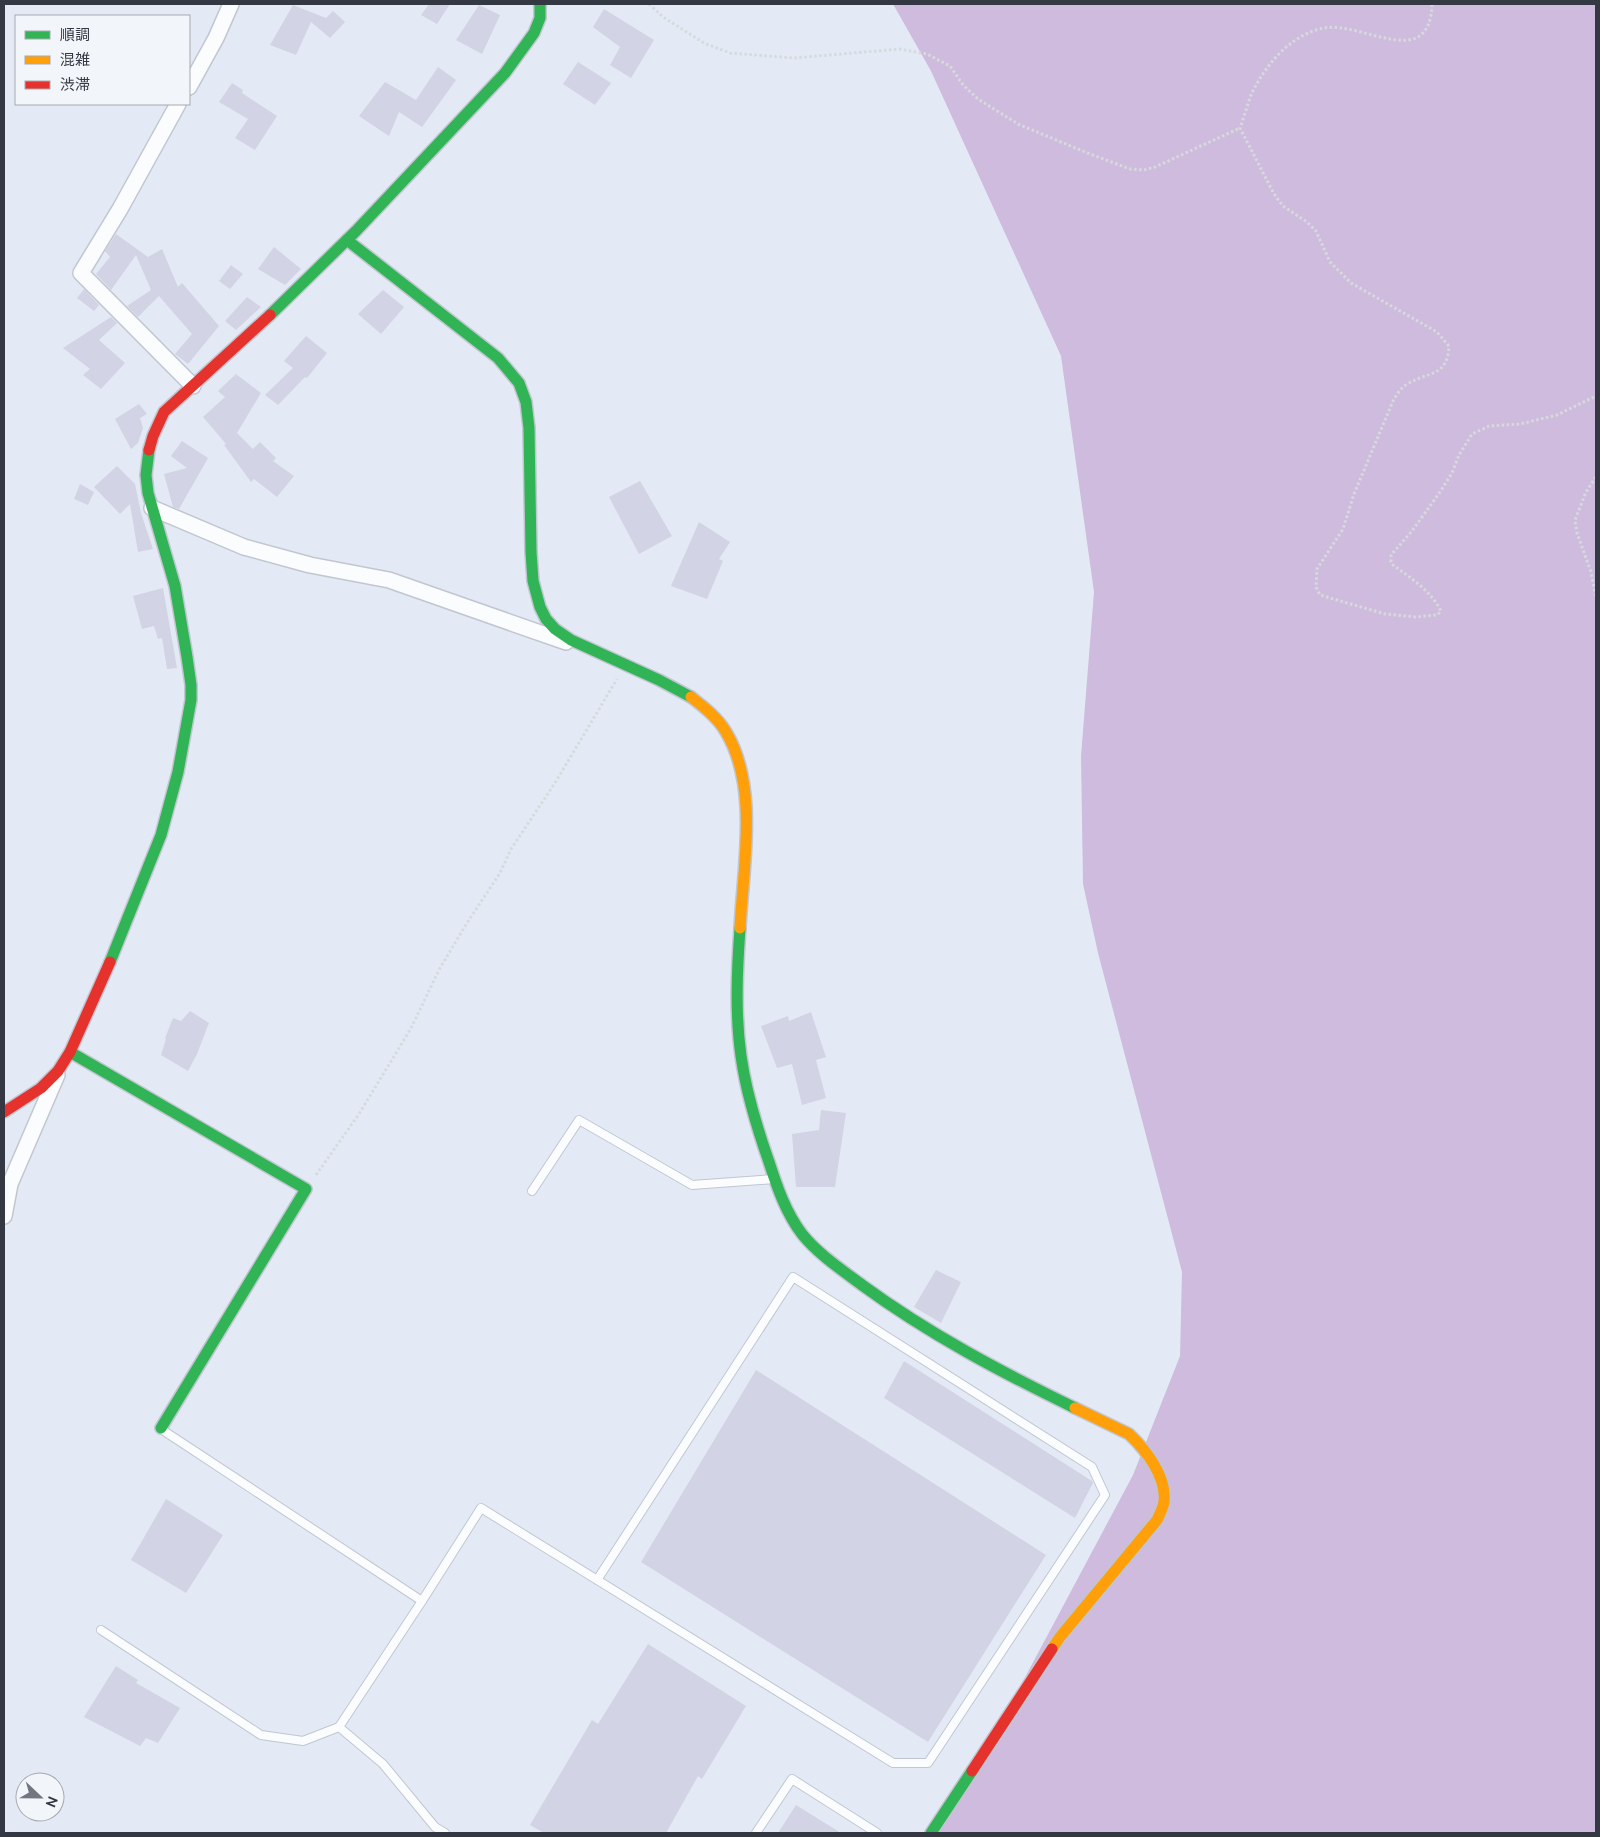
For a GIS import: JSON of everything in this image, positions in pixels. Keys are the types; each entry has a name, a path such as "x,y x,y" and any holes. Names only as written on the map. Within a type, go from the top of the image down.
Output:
{"street":[{"path":"190,85 216,38 231,4"},
{"path":"4,1216 10,1184 58,1071 70,1052 102,985 161,835 178,772 191,700 188,664 172,571 145,479 147,451 155,428 164,412 263,323 347,240 506,71 534,33 541,13 540,4"},
{"path":"177,105 120,209 81,273 193,386"},
{"path":"347,240 498,358 516,377 526,400 530,437 533,578 546,618 564,636 682,692 706,708 721,725 735,750 743,779 746,802 737,989 742,1070 748,1101 775,1179 792,1221 804,1236 832,1262 872,1293 921,1326 989,1366 1129,1434 1140,1443 1156,1468 1165,1496 1163,1506 1156,1520 1060,1637 930,1833"},
{"path":"152,508 244,547 310,565 389,580 593,651"},
{"path":"70,1052 306,1189 161,1428"},
{"path":"4,1112 41,1088 58,1071"}],"lane":[{"path":"532,1191 579,1120 692,1185 775,1179"},
{"path":"101,1630 261,1735 303,1740 339,1727 481,1508 597,1580 893,1763 928,1763 1105,1495 1092,1467 793,1277 597,1580"},
{"path":"161,1428 422,1601"},
{"path":"339,1727 383,1764 435,1827 445,1833"},
{"path":"756,1833 792,1779 878,1833"}],"path":[{"path":"649,4 663,17 704,43 730,53 794,58 899,49 927,54 950,66 963,85 978,99 1018,124 1130,169 1144,170 1155,167 1240,128"},
{"path":"1432,4 1432,14 1426,31 1416,38 1404,41 1342,27 1324,28 1307,33 1283,48 1260,79 1251,95 1240,128 1274,194 1283,206 1307,222 1316,231 1330,262 1351,283 1437,332 1449,346 1444,366 1439,371 1409,383 1400,390 1393,401 1354,494 1343,529 1317,569 1316,587 1320,596 1385,614 1415,617 1437,615 1441,611 1436,602 1425,590 1391,562 1391,555 1412,531 1440,492 1472,434 1489,426 1520,424 1557,415 1596,396"},
{"path":"1596,477 1586,492 1575,520 1577,533 1591,572 1596,597"},
{"path":"306,1189 359,1114 410,1030 440,968 500,873 511,850 555,783 624,665"}],"shaded area":[{"path":"893,4 1596,4 1596,1833 935,1833 1007,1711 1133,1475 1180,1356 1182,1272 1098,953 1083,884 1081,756 1094,592 1061,356 931,71"}],"building":[{"path":"429,4 450,4 437,24 421,15"},
{"path":"293,5 326,18 333,11 345,22 330,38 311,22 296,55 270,45"},
{"path":"479,5 500,15 482,54 456,40"},
{"path":"604,9 654,40 631,78 610,65 620,47 593,27"},
{"path":"578,62 611,83 595,105 563,84"},
{"path":"438,67 456,80 422,127 399,112 389,136 359,116 385,82 416,100"},
{"path":"232,83 243,90 242,93 277,116 255,150 235,138 248,119 219,102"},
{"path":"116,234 148,257 162,249 178,287 182,283 219,326 188,364 175,354 192,334 159,296 138,317 127,306 151,290 136,255 111,290 96,274 110,257 105,251"},
{"path":"274,247 301,269 285,285 258,269"},
{"path":"231,265 243,274 230,289 219,281"},
{"path":"84,289 99,305 94,311 77,298"},
{"path":"383,290 404,307 381,334 358,314"},
{"path":"247,297 261,307 236,330 225,321"},
{"path":"111,317 117,323 99,340 125,363 101,389 83,375 90,369 63,348"},
{"path":"306,336 327,353 307,378 305,377 278,405 265,395 293,368 284,361"},
{"path":"236,374 261,393 237,433 253,449 260,442 276,458 273,461 294,476 277,497 254,479 251,482 224,445 226,444 203,417 225,397 218,391"},
{"path":"139,404 147,414 140,418 143,428 138,443 131,449 115,419"},
{"path":"182,441 208,458 179,509 173,507 164,474 187,468 171,456"},
{"path":"117,466 135,484 141,513 153,549 138,552 130,504 120,514 94,487"},
{"path":"640,481 672,536 639,554 609,497"},
{"path":"80,484 94,492 88,505 74,499"},
{"path":"699,522 730,542 719,559 723,561 707,599 671,586"},
{"path":"163,588 177,668 167,669 162,638 158,639 154,626 142,629 133,596"},
{"path":"190,1011 209,1023 188,1071 161,1055 173,1018 181,1021"},
{"path":"811,1012 826,1057 816,1060 826,1098 802,1105 792,1064 777,1068 761,1026 788,1016 789,1021"},
{"path":"821,1110 846,1113 835,1187 796,1187 792,1134 819,1130"},
{"path":"936,1270 961,1282 941,1323 914,1307"},
{"path":"904,1361 1092,1481 1093,1483 1075,1518 884,1398"},
{"path":"756,1370 1046,1555 928,1742 641,1562"},
{"path":"166,1499 223,1535 186,1593 131,1560"},
{"path":"648,1644 746,1706 702,1779 698,1776 666,1833 544,1833 530,1825 592,1720 598,1724"},
{"path":"116,1666 138,1680 136,1683 180,1708 158,1743 146,1738 140,1746 84,1717"},
{"path":"796,1805 841,1833 778,1833"}],"traffic: fast":[{"path":"270,315 356,231 505,73 534,33 540,18 540,4"},
{"path":"347,240 498,358 519,383 526,402 529,428 533,581 540,607 546,619 555,629 571,640 659,680 691,697"},
{"path":"110,962 161,835 178,772 191,700 191,685 175,586 148,493 146,475 149,450"},
{"path":"740,928 737,1008 743,1069 760,1136 782,1200 796,1226 808,1241 831,1261 913,1320 993,1366 1075,1408"},
{"path":"70,1052 306,1189 161,1428"},
{"path":"931,1833 972,1771"}],"traffic: slow":[{"path":"691,697 723,727 736,754 743,777 746,802 746,854 740,928"},
{"path":"1052,1649 1157,1520 1164,1502 1164,1493 1159,1474 1136,1440 1129,1434 1075,1408"}],"traffic: jam":[{"path":"149,450 164,412 270,315"},
{"path":"4,1112 41,1088 58,1071 70,1052 110,962"},
{"path":"972,1771 1052,1649"}]}
